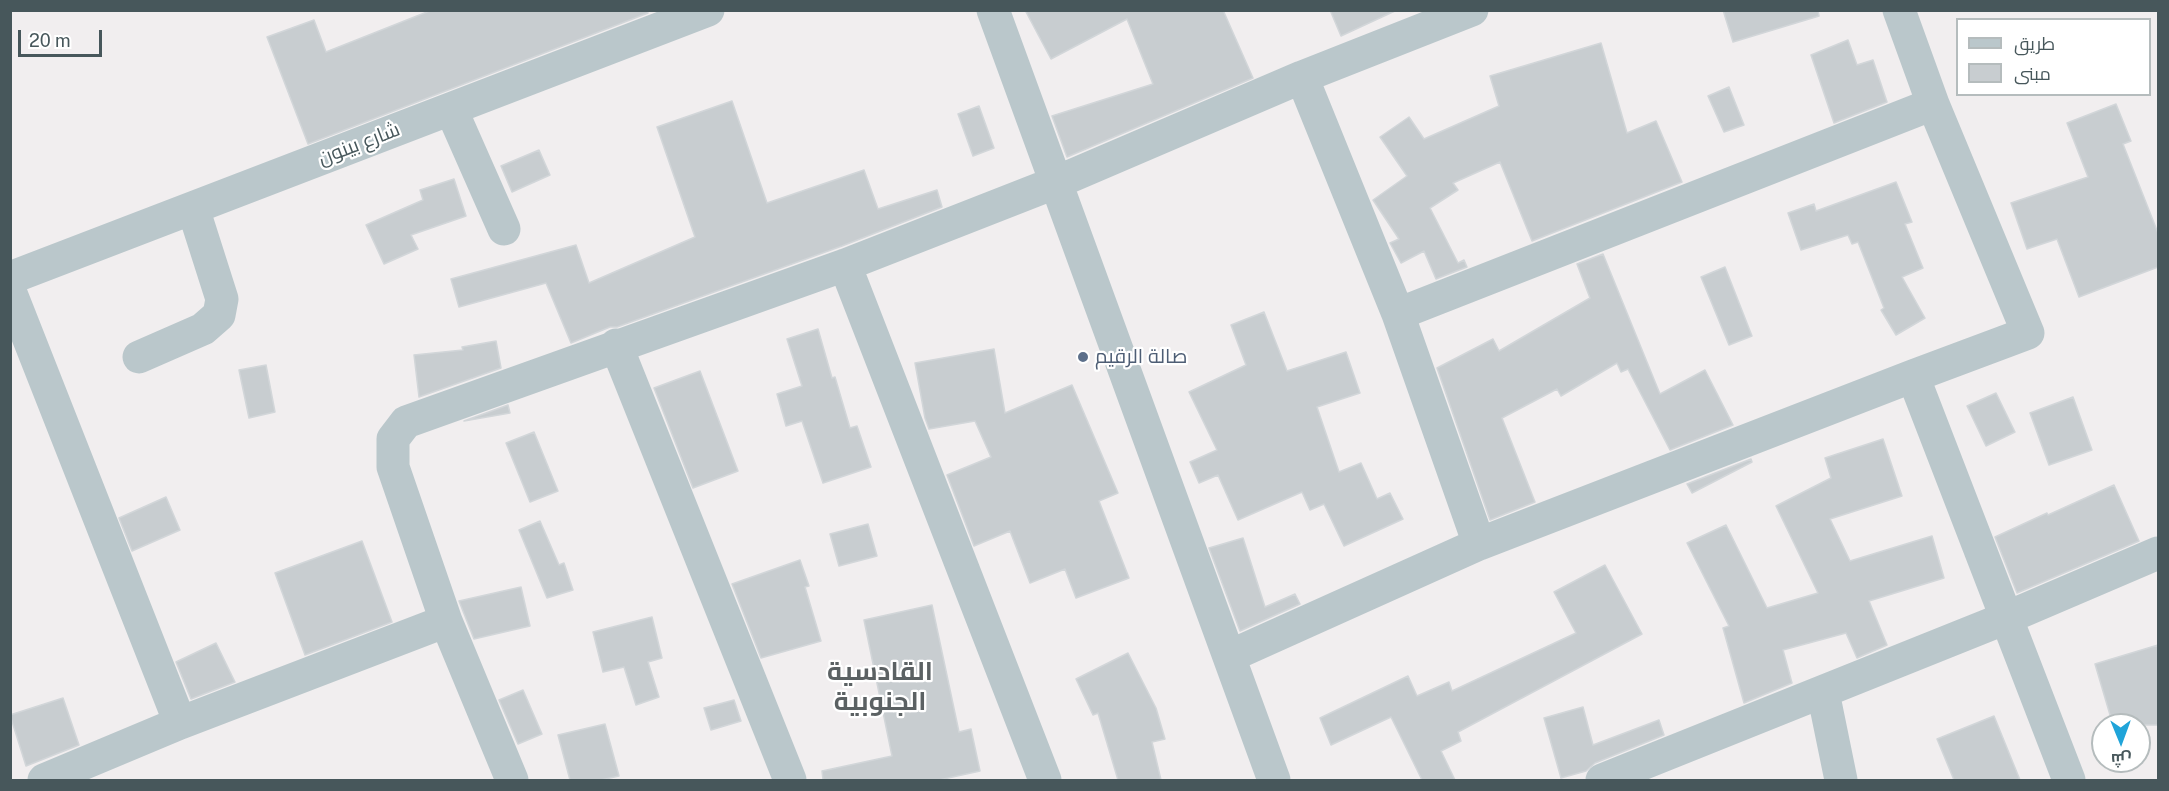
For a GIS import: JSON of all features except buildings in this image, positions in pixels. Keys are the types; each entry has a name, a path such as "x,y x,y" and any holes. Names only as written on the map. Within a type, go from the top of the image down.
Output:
{"street":[{"name":"شارع بينون","path":"10,278 708,10"},
{"path":"993,10 1274,780"},
{"path":"512,780 446,621 393,467 393,439 406,422 845,265 1057,182 1302,77 1472,10"},
{"path":"1230,656 1479,544 2028,333 1933,104 1899,10"},
{"path":"1302,77 1398,314 1479,544"},
{"path":"1398,314 1933,104"},
{"path":"452,109 504,228"},
{"path":"139,357 203,329 219,315 222,299 193,208"},
{"path":"845,265 1045,780"},
{"path":"10,291 21,350 180,723"},
{"path":"616,345 790,780"},
{"path":"1912,376 2069,780"},
{"path":"1602,780 2006,618 2158,553"},
{"path":"44,780 180,723 446,621"},
{"path":"1823,692 1841,780"}],"place":[{"name":"صالة الرقيم","path":"1083,357"}],"district":[{"name":"القادسية الجنوبية","path":"880,687"}]}
